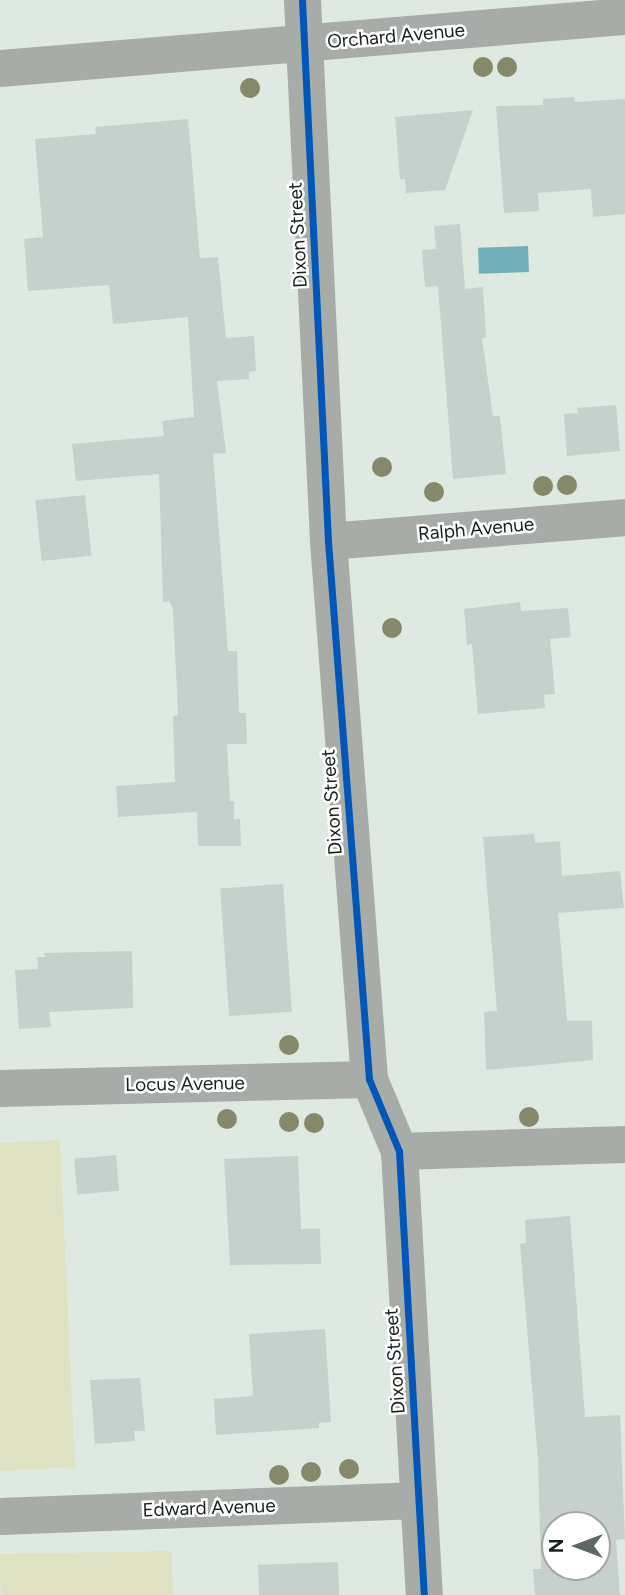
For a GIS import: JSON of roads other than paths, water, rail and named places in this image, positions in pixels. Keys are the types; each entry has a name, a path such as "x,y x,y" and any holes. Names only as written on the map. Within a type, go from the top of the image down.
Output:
{"street":[{"name":"Dixon Street","path":"302,0 328,541 369,1079 399,1151 424,1595"},
{"name":"Orchard Avenue","path":"0,68 625,16"},
{"name":"Ralph Avenue","path":"328,541 625,517"},
{"name":"Locus Avenue","path":"0,1088 369,1079"},
{"path":"399,1151 625,1144"},
{"name":"Edward Avenue","path":"0,1516 419,1500"}],"water":[{"path":"528,246 529,272 479,274 478,248"}]}
